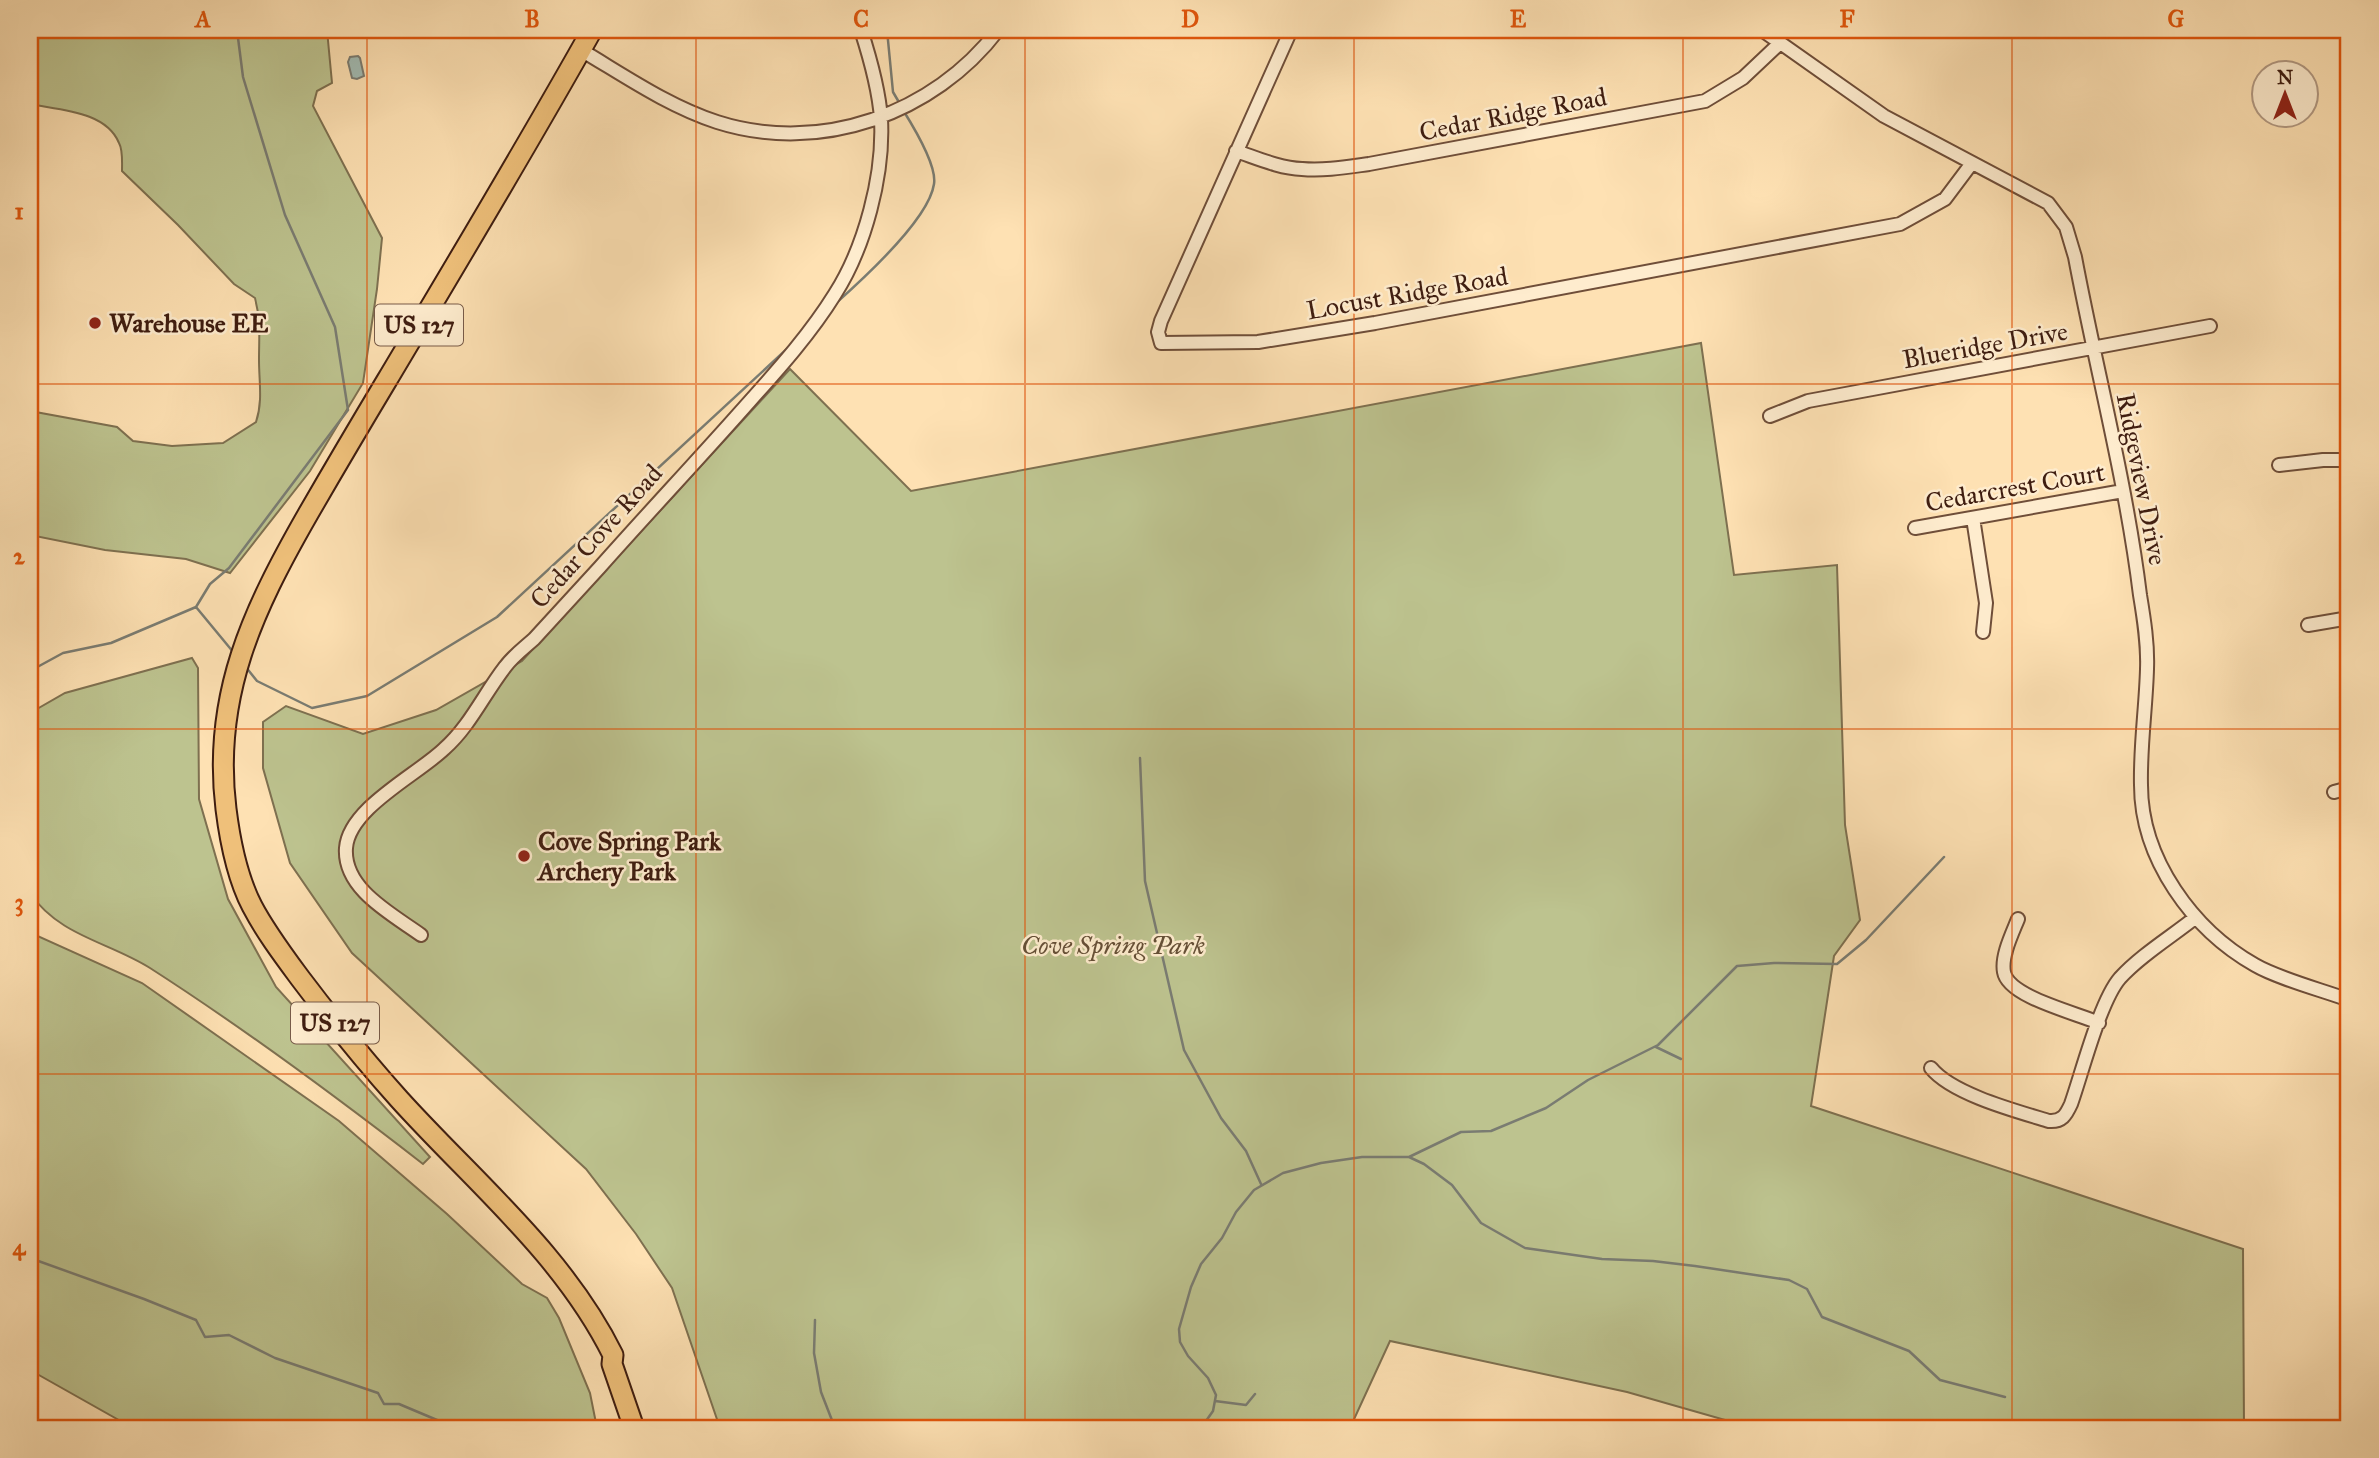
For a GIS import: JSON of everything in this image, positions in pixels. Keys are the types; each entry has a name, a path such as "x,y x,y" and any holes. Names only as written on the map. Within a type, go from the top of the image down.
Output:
{"highway":[{"name":"US 127","path":"592,30 265,590 246,635 233,677 224,726 222,765 225,808 233,849 251,904 266,930 312,993 399,1099 558,1269 591,1315 612,1355 612,1364 634,1428"},
{"name":"US 127","path":"612,1355 621,1359 647,1428"}],"street":[{"name":"Cedar Cove Road","path":"421,935 369,897 352,877 346,860 346,845 351,832 374,801 435,758 464,729 508,663 566,604 728,426 813,326 844,278 864,230 879,160 881,117 861,30"},
{"path":"581,50 677,105 718,122 779,133 818,132 844,128 881,117 915,102 941,85 977,54 998,30"},
{"name":"Locust Ridge Road","path":"1291,30 1161,321 1157,332 1161,343 1258,342 1900,224 1945,199 1972,163"},
{"name":"Ridgeview Drive","path":"1762,30 1884,117 2048,203 2066,227 2075,257 2123,491 2138,579 2146,646 2140,787 2144,815 2160,864 2172,886 2196,917 2223,944 2257,966 2349,1000"},
{"name":"Cedar Ridge Road","path":"1237,151 1270,163 1300,169 1328,169 1369,164 1705,101 1743,78 1780,43"},
{"name":"Blueridge Drive","path":"1770,416 1808,401 2210,326"},
{"path":"2279,465 2349,460"},
{"name":"Cedarcrest Court","path":"1915,528 2123,491"},
{"path":"1973,518 1986,603 1983,632"},
{"path":"2308,625 2349,618"},
{"path":"2334,792 2349,788"},
{"path":"1931,1068 1961,1090 2049,1121 2057,1121 2066,1115 2071,1104 2099,1023 2120,979 2196,917"},
{"path":"2018,919 2005,956 2004,973 2007,981 2020,992 2099,1023"}],"green space":[{"path":"30,30 327,30 332,83 317,91 313,106 382,238 363,383 310,471 230,573 186,559 105,550 30,535 30,411 117,427 133,441 172,446 223,443 256,422 260,391 259,322 255,298 234,284 122,171 120,146 113,132 104,124 81,114 30,104"},
{"name":"Cove Spring Park","path":"1701,343 1734,575 1837,565 1845,825 1860,920 1834,956 1811,1106 2243,1249 2244,1428 1753,1428 1627,1392 1390,1341 1350,1428 720,1428 672,1288 636,1234 586,1169 352,953 290,863 263,768 263,722 286,706 363,734 436,710 522,661 790,369 911,491"},
{"path":"192,658 198,668 199,799 228,899 276,987 430,1157 423,1164 220,1015 150,968 70,929 42,908 30,893 30,713 65,693"},
{"path":"30,930 33,934 142,983 339,1121 447,1214 522,1284 547,1298 559,1318 590,1393 597,1428 133,1428 30,1370"}],"water":[{"path":"358,56 364,76 357,79 352,78 348,62 350,57"}],"waterway":[{"path":"30,671 63,653 111,643 196,607 210,584 229,568 348,410 335,327 285,215 243,77 237,30"},
{"path":"887,30 893,92 900,104"},
{"path":"835,304 908,231 929,198 934,184 932,167 903,110"},
{"path":"245,666 257,681 312,708 367,696 497,617 789,347"},
{"path":"196,607 234,653"},
{"path":"1140,758 1145,881 1184,1050 1221,1118 1246,1151 1261,1184"},
{"path":"1201,1428 1213,1411 1216,1395 1208,1378 1188,1356 1180,1342 1179,1329 1201,1264 1254,1190 1283,1173 1321,1163 1362,1157 1409,1157 1461,1132 1491,1131 1546,1108 1588,1080 1658,1045 1737,966 1774,963 1837,964 1866,940 1944,857"},
{"path":"1656,1047 1681,1059"},
{"path":"1409,1157 1424,1164 1452,1185 1481,1223 1525,1248 1602,1259 1695,1266 1789,1280 1807,1289 1822,1317 1909,1351 1940,1380 2005,1397"},
{"path":"30,1258 196,1320 205,1337 229,1335 275,1358 378,1393 384,1404 399,1404 456,1428"},
{"path":"815,1320 814,1353 821,1392 835,1428"},
{"path":"1215,1401 1246,1405 1255,1394"}],"place":[{"name":"Warehouse EE","path":"95,323"},
{"name":"Cove Spring Park Archery Park","path":"524,856"}]}
